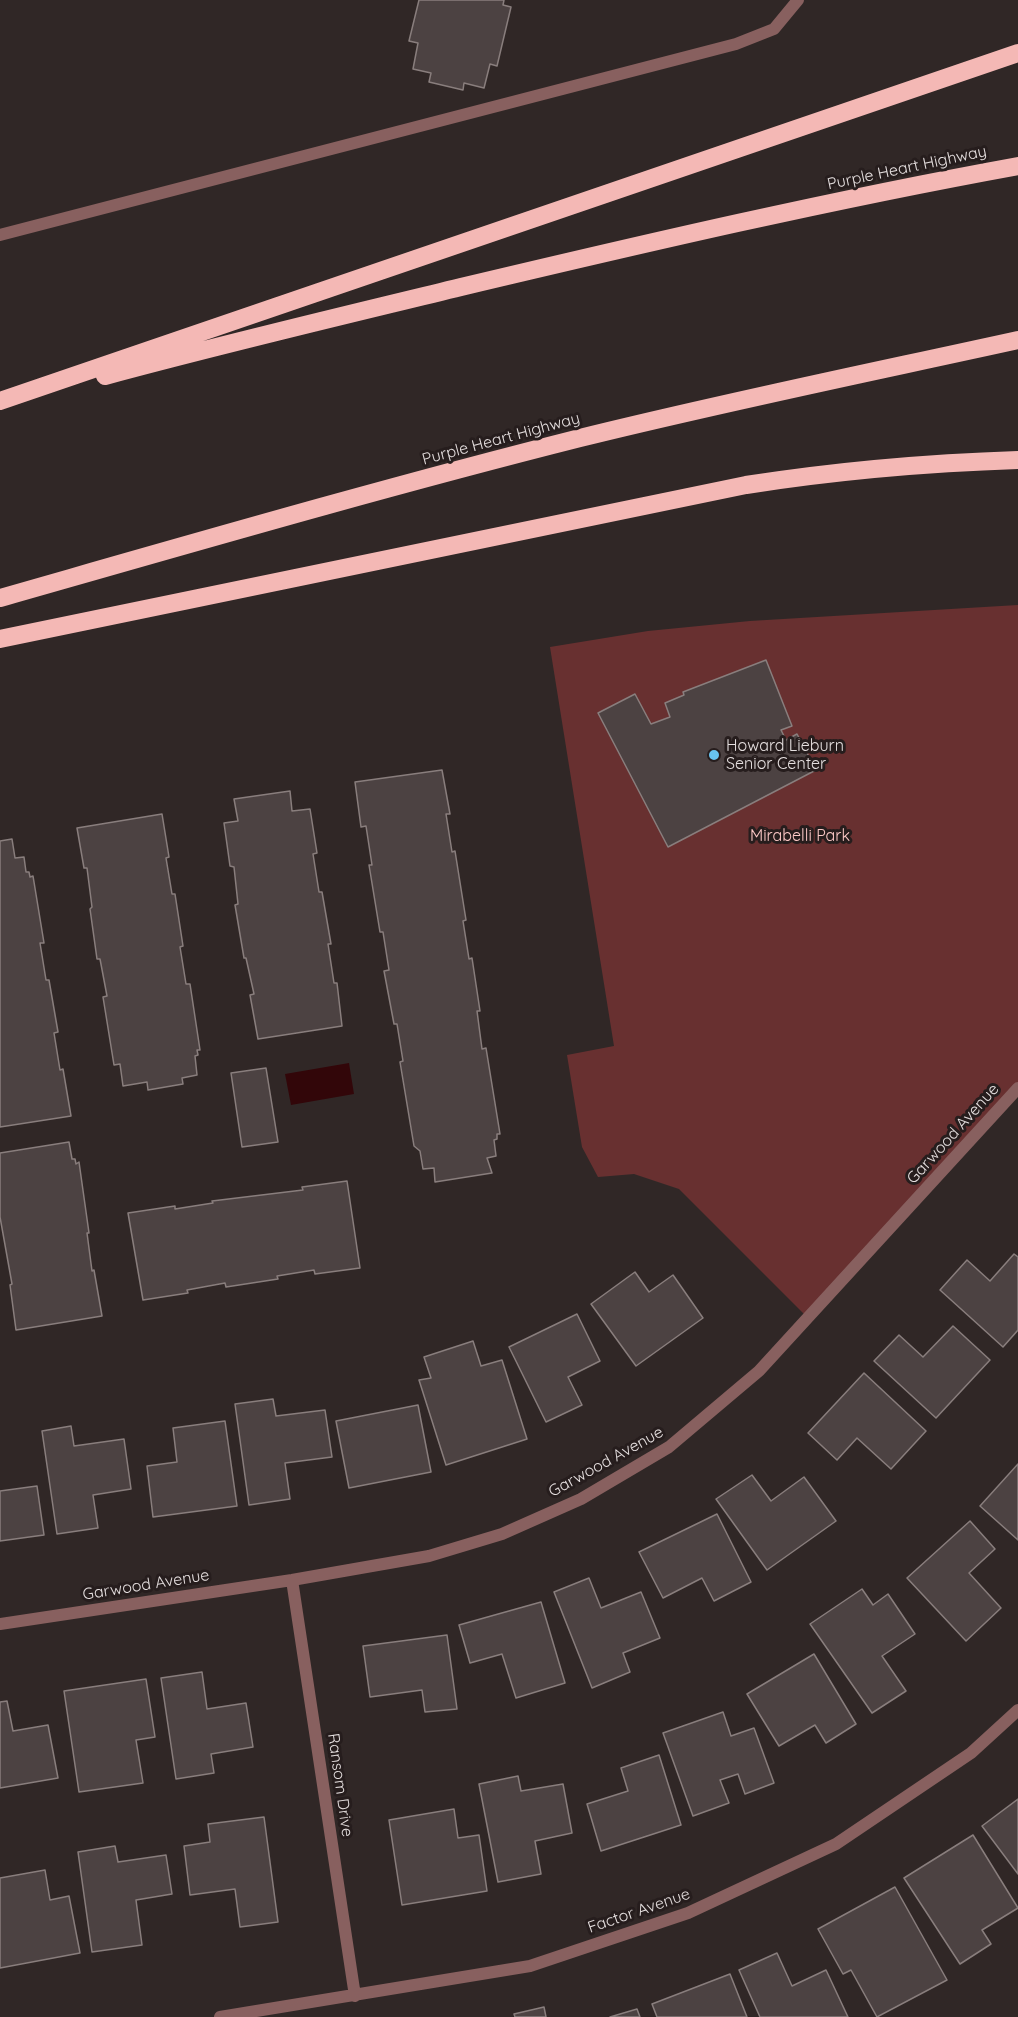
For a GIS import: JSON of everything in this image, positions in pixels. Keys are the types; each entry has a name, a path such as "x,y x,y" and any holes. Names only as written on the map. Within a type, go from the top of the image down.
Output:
{"highway":[{"path":"0,403 1018,53"},
{"name":"Purple Heart Highway","path":"0,403 237,342 614,250 1018,165"},
{"name":"Purple Heart Highway","path":"0,598 213,536 581,438 1018,340"},
{"path":"0,639 746,485 900,466 1018,460"}],"street":[{"path":"0,235 736,44 774,29 798,0"},
{"name":"Garwood Avenue","path":"0,1624 292,1580 429,1556 502,1534 581,1499 669,1447 759,1371 1018,1088"},
{"name":"Ransom Drive","path":"292,1580 355,1996"},
{"name":"Factor Avenue","path":"220,2017 530,1966 688,1913 836,1844 971,1753 1018,1710"}],"green space":[{"name":"Mirabelli Park","path":"1018,605 1018,1088 807,1317 679,1189 634,1174 598,1177 582,1147 567,1055 614,1046 550,647 648,631 750,621"}],"shaded area":[{"path":"349,1063 354,1094 291,1105 285,1074"}],"building":[{"path":"419,0 504,0 503,5 511,7 497,66 490,64 484,88 464,83 463,90 429,82 431,73 413,69 418,43 409,41"},
{"name":"Howard Lieburn Senior Center","path":"766,660 792,726 781,730 786,740 797,734 816,770 668,847 598,713 635,694 651,724 670,717 665,703 684,695 683,692"},
{"path":"442,770 450,814 446,814 452,852 455,851 466,920 463,921 469,959 472,958 480,1011 477,1011 482,1049 486,1048 500,1134 497,1134 497,1139 494,1140 496,1156 487,1158 492,1173 435,1182 434,1168 423,1169 420,1151 414,1146 400,1062 403,1061 397,1024 394,1024 384,971 389,970 369,865 372,865 366,826 361,827 355,782"},
{"path":"290,791 292,811 310,809 317,853 313,854 331,944 328,944 334,983 337,983 342,1026 258,1039 250,995 254,994 246,958 244,958 235,905 238,904 234,867 230,866 224,823 238,821 234,799"},
{"path":"162,814 169,857 166,858 172,894 175,894 183,946 180,947 186,984 190,984 200,1050 197,1050 198,1055 195,1056 197,1075 182,1078 183,1084 148,1090 147,1082 123,1086 120,1064 114,1065 103,997 107,996 100,959 97,959 87,868 84,868 77,828"},
{"path":"12,839 15,858 24,857 26,872 29,872 30,877 33,876 44,943 40,943 58,1032 54,1033 71,1116 0,1127 0,841"},
{"path":"266,1068 278,1142 242,1147 231,1073"},
{"path":"69,1142 72,1159 75,1159 76,1164 79,1162 92,1271 94,1270 102,1316 16,1330 10,1285 12,1284 0,1217 0,1153"},
{"path":"347,1181 360,1268 315,1274 314,1270 277,1276 278,1279 226,1287 225,1283 187,1290 188,1293 143,1300 128,1213 175,1206 175,1209 213,1203 212,1201 303,1190 302,1187"},
{"path":"1014,1254 1018,1257 1018,1330 1003,1347 940,1290 967,1260 990,1281"},
{"path":"635,1272 649,1292 673,1275 703,1318 636,1366 591,1304"},
{"path":"577,1314 600,1361 568,1377 582,1405 546,1422 509,1347"},
{"path":"953,1326 990,1360 936,1418 874,1361 899,1335 923,1357"},
{"path":"473,1341 481,1366 502,1360 527,1439 446,1465 419,1380 431,1378 424,1357"},
{"path":"864,1373 926,1431 891,1469 857,1438 837,1460 808,1433"},
{"path":"273,1399 276,1416 325,1410 332,1457 285,1463 290,1499 249,1505 235,1404"},
{"path":"418,1405 431,1472 349,1488 336,1421"},
{"path":"225,1421 237,1506 153,1517 147,1466 177,1462 173,1428"},
{"path":"71,1426 74,1446 124,1439 131,1489 93,1495 98,1528 57,1534 42,1431"},
{"path":"1018,1464 1018,1540 980,1506"},
{"path":"752,1475 771,1501 804,1477 836,1521 767,1570 716,1499"},
{"path":"37,1486 44,1535 0,1541 0,1491"},
{"path":"717,1514 751,1582 714,1601 702,1578 663,1598 639,1552"},
{"path":"970,1521 995,1549 969,1573 1001,1608 966,1641 907,1578"},
{"path":"589,1578 601,1608 641,1592 660,1638 623,1653 630,1672 592,1688 554,1592"},
{"path":"862,1589 873,1605 888,1594 915,1634 882,1656 906,1691 872,1713 810,1624"},
{"path":"541,1602 565,1683 516,1698 502,1654 470,1663 459,1625"},
{"path":"447,1635 457,1709 425,1712 422,1690 370,1697 363,1646"},
{"path":"814,1654 856,1724 826,1743 815,1725 779,1746 747,1694"},
{"path":"202,1672 207,1709 246,1703 253,1747 211,1754 214,1773 176,1779 161,1678"},
{"path":"146,1679 155,1737 136,1740 143,1783 79,1792 64,1691"},
{"path":"7,1701 13,1731 48,1725 58,1778 0,1788 0,1702"},
{"path":"723,1712 731,1736 754,1728 774,1783 745,1794 738,1774 720,1780 729,1803 693,1816 663,1733"},
{"path":"659,1755 681,1825 601,1851 587,1804 628,1791 621,1768"},
{"path":"518,1776 521,1791 563,1784 572,1833 535,1841 541,1874 498,1882 479,1784"},
{"path":"1018,1799 1018,1874 982,1826"},
{"path":"454,1809 458,1838 479,1835 487,1891 402,1905 389,1820"},
{"path":"264,1817 278,1922 240,1927 235,1889 190,1895 184,1846 210,1842 208,1824"},
{"path":"973,1835 1018,1908 982,1930 991,1944 960,1964 904,1878"},
{"path":"115,1846 118,1862 166,1855 172,1894 136,1900 142,1945 92,1952 78,1852"},
{"path":"45,1870 50,1900 69,1896 80,1953 0,1968 0,1878"},
{"path":"895,1887 947,1980 877,2017 851,1970 843,1974 818,1929"},
{"path":"777,1953 792,1986 826,1970 848,2017 760,2017 739,1970"},
{"path":"730,1974 747,2017 657,2017 652,2004"},
{"path":"544,2007 546,2017 515,2017 514,2014"},
{"path":"637,2009 640,2017 610,2017"}],"place":[{"name":"Howard Lieburn Senior Center","path":"714,755"}]}
